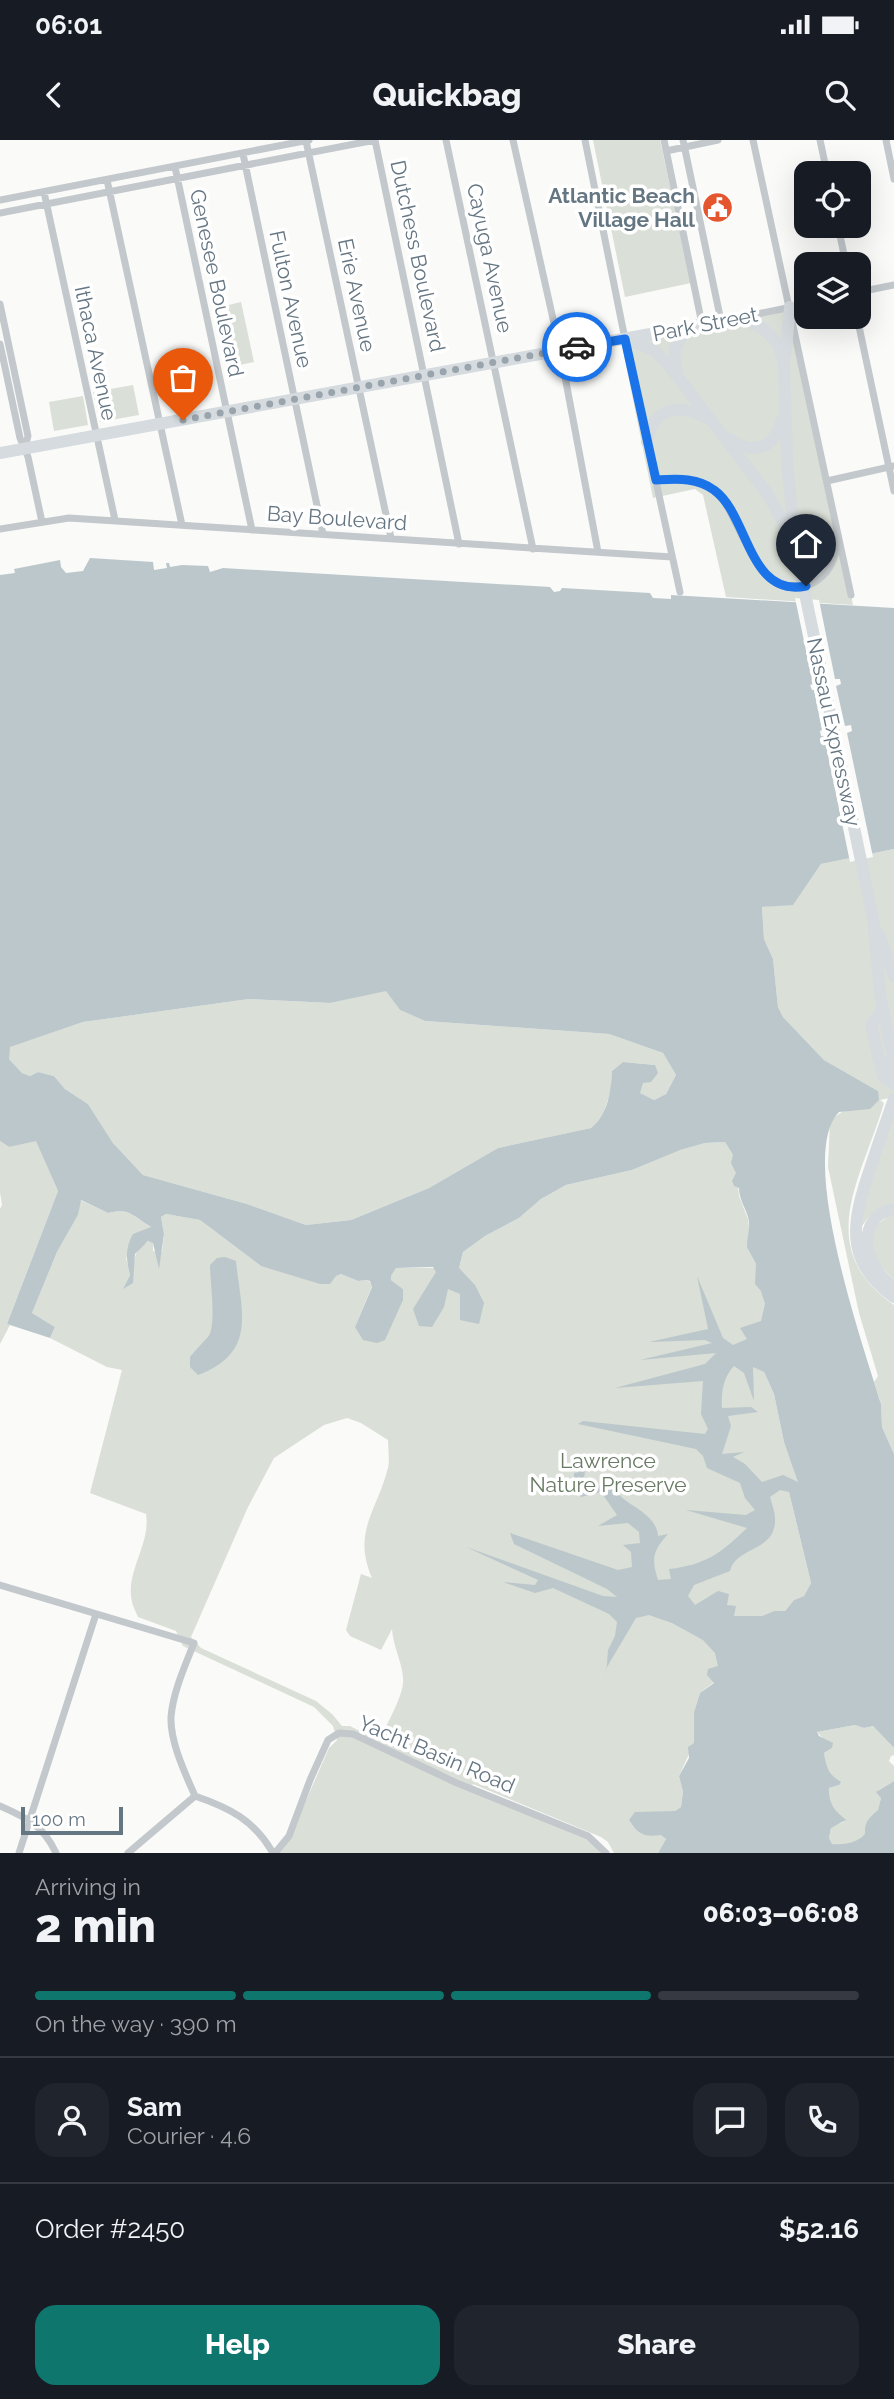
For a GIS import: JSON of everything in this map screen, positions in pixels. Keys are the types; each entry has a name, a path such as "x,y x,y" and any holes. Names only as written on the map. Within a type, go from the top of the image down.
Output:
{"highway":[{"path":"784,364 790,307"},
{"name":"Nassau Expressway","path":"722,320 742,319 763,328 778,344 784,364 784,409 795,546 873,918 894,1082"},
{"name":"Park Street","path":"0,453 722,320"},
{"path":"684,384 676,369 675,346 687,331 702,324"},
{"name":"Nassau Expressway","path":"625,339 655,351 684,384 767,493 795,546"},
{"path":"648,442 654,425 664,414 675,409 693,411 713,423"},
{"path":"724,435 748,449 766,444 774,437 784,409"},
{"name":"Nassau Expressway","path":"873,918 894,976"},
{"path":"894,1020 883,1009 872,1025 883,1077 894,1082"},
{"path":"894,1100 860,1197 855,1220 859,1254 867,1271 881,1289 894,1297"},
{"path":"894,1209 877,1215 867,1233 867,1247 878,1273 894,1287"}],"street":[{"path":"0,200 308,140"},
{"name":"Erie Avenue","path":"308,140 391,538"},
{"path":"0,213 375,140"},
{"name":"Dutchess Boulevard","path":"375,140 459,544"},
{"name":"Cayuga Avenue","path":"446,140 533,548"},
{"path":"513,140 560,350 598,552"},
{"path":"585,140 680,592"},
{"path":"664,140 702,324"},
{"path":"666,151 684,144 718,140"},
{"path":"753,140 851,596"},
{"path":"820,140 824,161"},
{"path":"886,140 894,179"},
{"path":"684,144 722,320"},
{"name":"Fulton Avenue","path":"243,154 323,534"},
{"name":"Genesee Boulevard","path":"175,167 252,530"},
{"path":"107,180 181,525"},
{"name":"Ithaca Avenue","path":"44,192 115,520"},
{"path":"871,290 894,285"},
{"path":"0,304 28,436 25,448"},
{"name":"Park Street","path":"722,320 794,306"},
{"path":"860,329 894,491"},
{"path":"0,344 20,438 25,448 42,522"},
{"path":"827,481 891,467"},
{"path":"656,480 687,479 715,490 723,499 763,571 774,582 790,587 801,587 819,580 829,570 836,555 839,537"},
{"name":"Bay Boulevard","path":"0,529 69,518 673,557"},
{"path":"0,1585 194,1643 176,1694 171,1724 195,1796 234,1813 252,1825 262,1834 274,1853"},
{"path":"19,1853 96,1614"},
{"name":"Yacht Basin Road","path":"274,1853 289,1836 323,1748 333,1735 343,1732 353,1734 457,1783 588,1836 606,1853"},
{"path":"128,1853 195,1796"},
{"path":"0,1806 30,1819 46,1835 57,1853"}],"green space":[{"path":"593,140 660,140 691,283 625,297"},
{"path":"241,302 254,362 229,367 216,308"},
{"path":"790,307 853,605 726,597 703,495 695,489 653,498 621,341"},
{"path":"133,385 139,415 100,422 93,392"},
{"path":"83,396 88,425 54,431 49,402"},
{"path":"894,849 894,1097 880,1100 884,1103 856,1184 850,1210 849,1235 854,1260 869,1283 894,1305 894,1454 882,1427 881,1404 874,1382 878,1376 859,1313 828,1167 830,1121 878,1091 824,1060 783,1017 778,1007 773,959 764,939 762,907 793,904 821,864"},
{"path":"386,990 400,1010 425,1021 609,1034 663,1053 676,1075 666,1094 654,1100 639,1093 655,1065 623,1062 612,1071 611,1090 601,1121 591,1128 498,1148 429,1188 351,1220 306,1225 247,1204 143,1175 113,1143 88,1104 65,1089 54,1076 38,1072 30,1076 22,1073 9,1059 9,1047 83,1022 249,999 330,1003"},
{"path":"891,1112 894,1119 894,1203 875,1211 862,1226 857,1219"},
{"path":"36,1140 58,1191 7,1324 10,1325 0,1344 0,1141 9,1147"},
{"name":"Lawrence Nature Preserve","path":"725,1142 733,1155 739,1196 748,1219 750,1235 747,1246 756,1264 765,1304 764,1372 774,1394 784,1442 799,1482 789,1492 811,1583 804,1596 794,1600 785,1611 774,1611 762,1616 714,1682 700,1693 694,1712 694,1743 679,1776 683,1792 681,1807 675,1811 629,1820 642,1834 661,1834 666,1839 658,1853 614,1853 608,1842 601,1837 442,1772 440,1774 596,1842 605,1853 275,1853 290,1837 329,1748 337,1740 333,1726 314,1707 183,1646 176,1631 138,1617 132,1604 131,1591 145,1536 146,1514 90,1493 122,1370 107,1367 50,1338 55,1327 32,1313 57,1252 78,1215 80,1200 108,1213 127,1212 152,1228 126,1258 130,1275 124,1287 132,1274 140,1248 149,1241 153,1242 153,1251 162,1252 164,1234 161,1217 166,1214 200,1220 261,1266 336,1276 341,1274 358,1281 370,1282 372,1286 355,1327 403,1289 391,1280 396,1268 459,1268 463,1252 566,1185 632,1170 679,1150 705,1143","holes":["347,1418 361,1423 388,1440 389,1461 365,1534 366,1562 372,1578 361,1574 346,1630 350,1636 381,1650 392,1629 403,1678 398,1701 379,1741 350,1726 342,1726 316,1701 201,1648 191,1637 248,1507 274,1458 324,1425"]},
{"path":"894,1212 894,1280 876,1262 871,1229"},
{"path":"855,1725 864,1728 873,1726 894,1748 894,1755 889,1761 894,1766 894,1781 879,1790 881,1798 878,1811 868,1821 866,1834 850,1843 832,1845 829,1838 831,1827 844,1822 828,1799 829,1788 839,1785 825,1765 824,1753 832,1748 817,1732"}],"shaded area":[{"path":"90,558 153,562 154,570 167,568 166,563 169,563 170,567 208,566 210,572 223,568 550,587 554,592 562,588 650,593 653,598 671,599 671,595 894,608 894,849 821,864 793,905 762,907 764,939 773,959 778,1007 783,1017 824,1060 878,1091 879,1100 870,1109 839,1112 828,1135 825,1168 829,1209 838,1253 881,1404 882,1427 894,1454 894,1748 873,1726 864,1728 855,1725 817,1732 819,1736 833,1743 832,1748 824,1753 825,1758 831,1773 841,1782 829,1788 833,1806 846,1820 831,1828 829,1838 832,1844 850,1843 865,1834 868,1820 878,1810 881,1798 876,1792 894,1781 894,1853 658,1853 666,1839 661,1835 642,1834 629,1820 635,1812 675,1811 681,1807 683,1792 679,1776 689,1758 688,1747 694,1743 694,1712 700,1693 714,1683 707,1675 708,1669 718,1666 715,1653 703,1640 672,1623 649,1615 636,1618 607,1667 606,1677 608,1650 615,1636 617,1622 609,1614 553,1588 535,1593 503,1582 535,1585 538,1580 466,1547 603,1596 617,1597 607,1589 514,1544 510,1533 618,1570 632,1567 631,1552 623,1545 640,1543 639,1532 628,1523 598,1526 617,1515 601,1492 581,1497 574,1488 574,1473 585,1471 583,1486 610,1483 623,1498 650,1519 658,1536 668,1534 655,1555 654,1566 658,1580 671,1579 669,1569 703,1561 712,1556 747,1528 686,1510 746,1515 755,1510 745,1498 740,1483 707,1468 703,1456 696,1449 578,1424 583,1421 705,1434 708,1429 701,1414 703,1381 615,1388 705,1364 716,1353 640,1360 712,1343 705,1340 649,1342 708,1329 697,1276 723,1338 733,1345 747,1339 740,1328 761,1321 765,1304 761,1291 755,1284 756,1264 747,1247 749,1221 739,1188 734,1186 732,1181 736,1173 731,1163 733,1155 725,1142 705,1143 680,1150 632,1170 566,1185 463,1252 459,1268 475,1285 484,1303 479,1324 460,1320 460,1294 448,1289 444,1307 432,1327 419,1326 413,1309 436,1272 433,1267 396,1268 391,1280 403,1289 403,1300 385,1340 377,1343 363,1340 355,1327 372,1287 370,1281 358,1281 341,1274 330,1284 320,1284 261,1266 200,1220 166,1214 161,1217 164,1234 159,1269 153,1243 148,1241 135,1254 133,1283 123,1289 130,1275 127,1254 130,1239 133,1234 151,1227 127,1212 108,1213 81,1200 78,1215 57,1252 32,1313 55,1327 50,1338 7,1324 58,1191 36,1141 9,1147 0,1141 0,575 15,573 14,569 60,560 66,573 83,571","holes":["386,991 400,1010 425,1021 609,1034 663,1053 676,1075 666,1094 654,1100 640,1093 643,1083 651,1082 658,1073 655,1065 623,1062 612,1071 605,1110 591,1128 498,1148 429,1188 351,1220 306,1225 247,1204 143,1175 113,1143 88,1104 65,1089 54,1076 38,1072 30,1076 22,1073 9,1059 10,1047 83,1022 249,999 330,1003","734,1366 744,1373 754,1401 753,1367 764,1372 774,1394 784,1442 798,1482 783,1475 762,1482 745,1464 733,1457 744,1452 722,1454 731,1426 728,1416 758,1412 751,1407 722,1408 727,1375","780,1490 789,1492 811,1583 804,1596 794,1600 785,1611 774,1611 762,1616 734,1616 736,1606 727,1605 729,1594 718,1591 695,1605 688,1596 694,1585 730,1571 740,1557 769,1538 774,1530 775,1519 770,1497"]},
{"path":"225,1257 236,1261 242,1313 238,1342 230,1355 217,1366 198,1375 190,1367 190,1357 211,1331 213,1314 210,1265 217,1258"}],"pier":[{"path":"795,598 819,600 835,679 840,679 841,684 836,686 845,726 851,725 852,731 847,733 873,857 850,862 824,736 821,736 814,690 810,685 813,684"}],"way so far":[{"path":"183,420 577,347"}],"place":[{"name":"Atlantic Beach Village Hall","path":"718,207"}],"route":[{"path":"577,347 625,339 656,480 687,479 715,490 723,499 758,564 770,579 790,587 806,586"}]}
